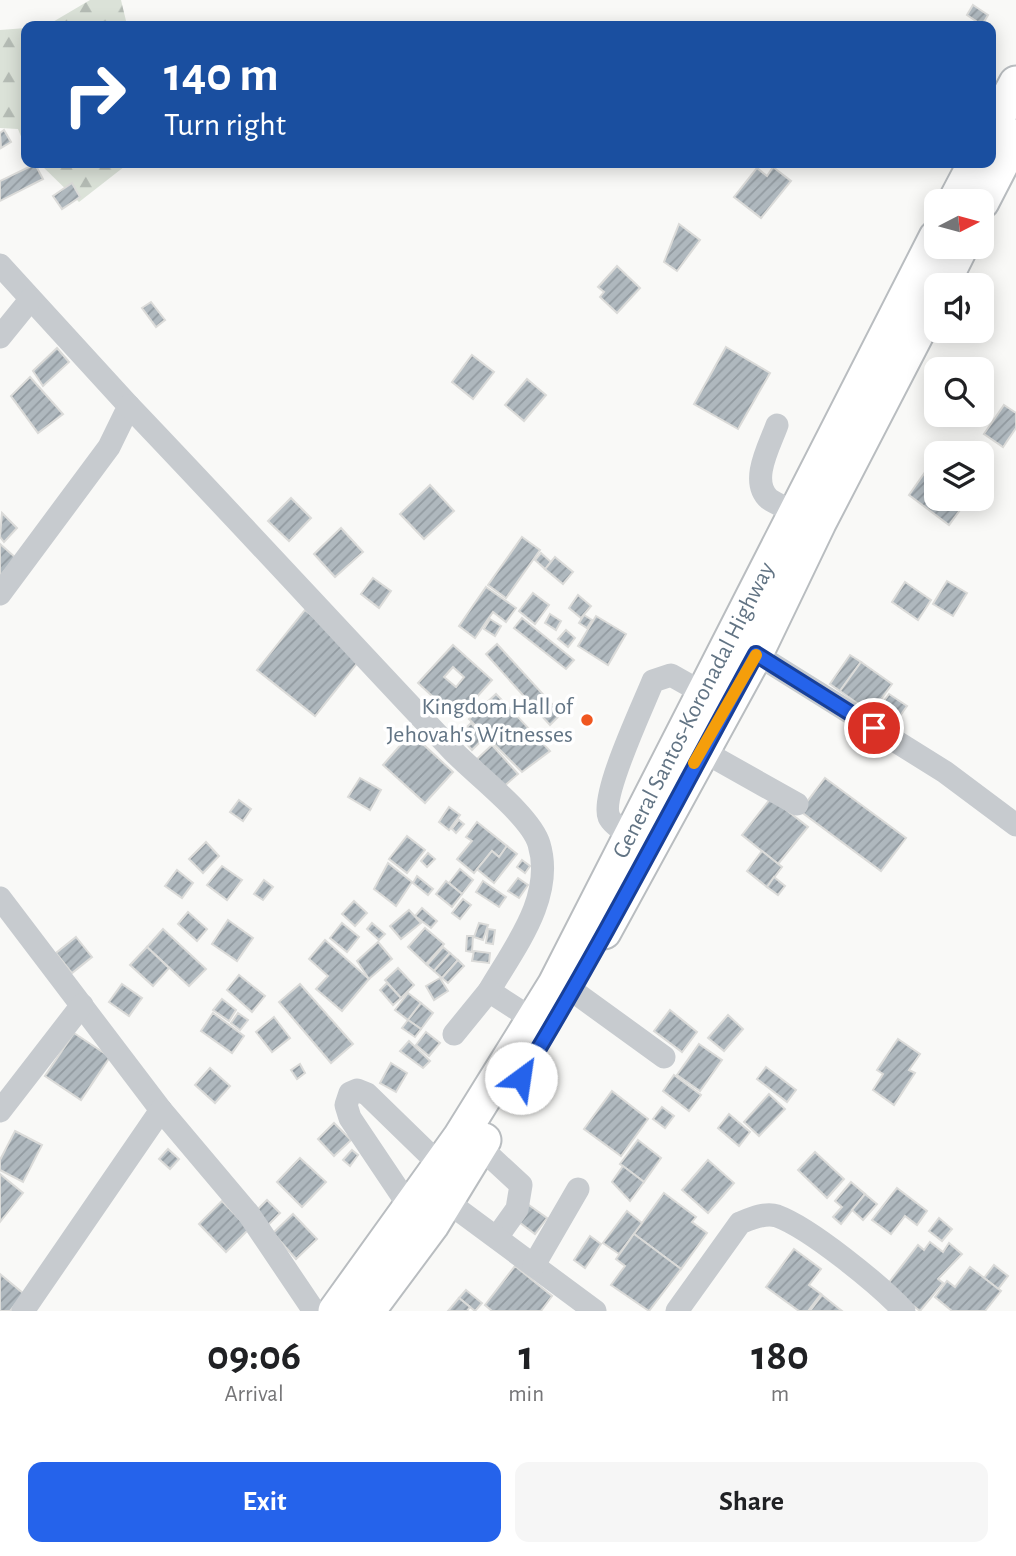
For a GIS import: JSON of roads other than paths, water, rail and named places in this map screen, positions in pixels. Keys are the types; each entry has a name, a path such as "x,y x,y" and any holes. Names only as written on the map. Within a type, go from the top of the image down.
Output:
{"highway":[{"path":"996,121 1016,83"},
{"path":"989,189 1016,136"},
{"path":"961,189 972,168"},
{"name":"General Santos-Koronadal Highway","path":"431,1190 480,1147 573,991 690,744 703,693 925,259"},
{"name":"General Santos-Koronadal Highway","path":"335,1311 431,1190 555,984 629,835 690,744 756,654 825,511 924,320"},
{"name":"General Santos-Koronadal Highway","path":"368,1311 432,1226 431,1190"}],"street":[{"path":"0,265 129,406 323,609 389,684 508,804 539,841 542,859 538,902 527,927 489,990 454,1034"},
{"path":"0,337 30,300"},
{"path":"0,594 109,447 129,406"},
{"path":"777,425 761,470 762,486 768,498 794,512"},
{"path":"756,654 945,772 1016,825"},
{"path":"629,835 609,819 606,806 612,782 653,681 664,674 671,675 703,693"},
{"path":"690,744 797,804"},
{"path":"0,898 161,1110 248,1213 314,1311"},
{"path":"489,990 532,1019"},
{"path":"573,991 664,1057"},
{"path":"0,1111 82,1005"},
{"path":"23,1311 161,1110"},
{"path":"480,1147 520,1185 517,1209 497,1237"},
{"path":"534,1265 579,1189"},
{"path":"431,1190 595,1311"},
{"path":"677,1311 740,1223 754,1217 775,1215 818,1240 887,1293 904,1311"}],"place":[{"name":"Kingdom Hall of Jehovah's Witnesses","path":"587,720"}]}
